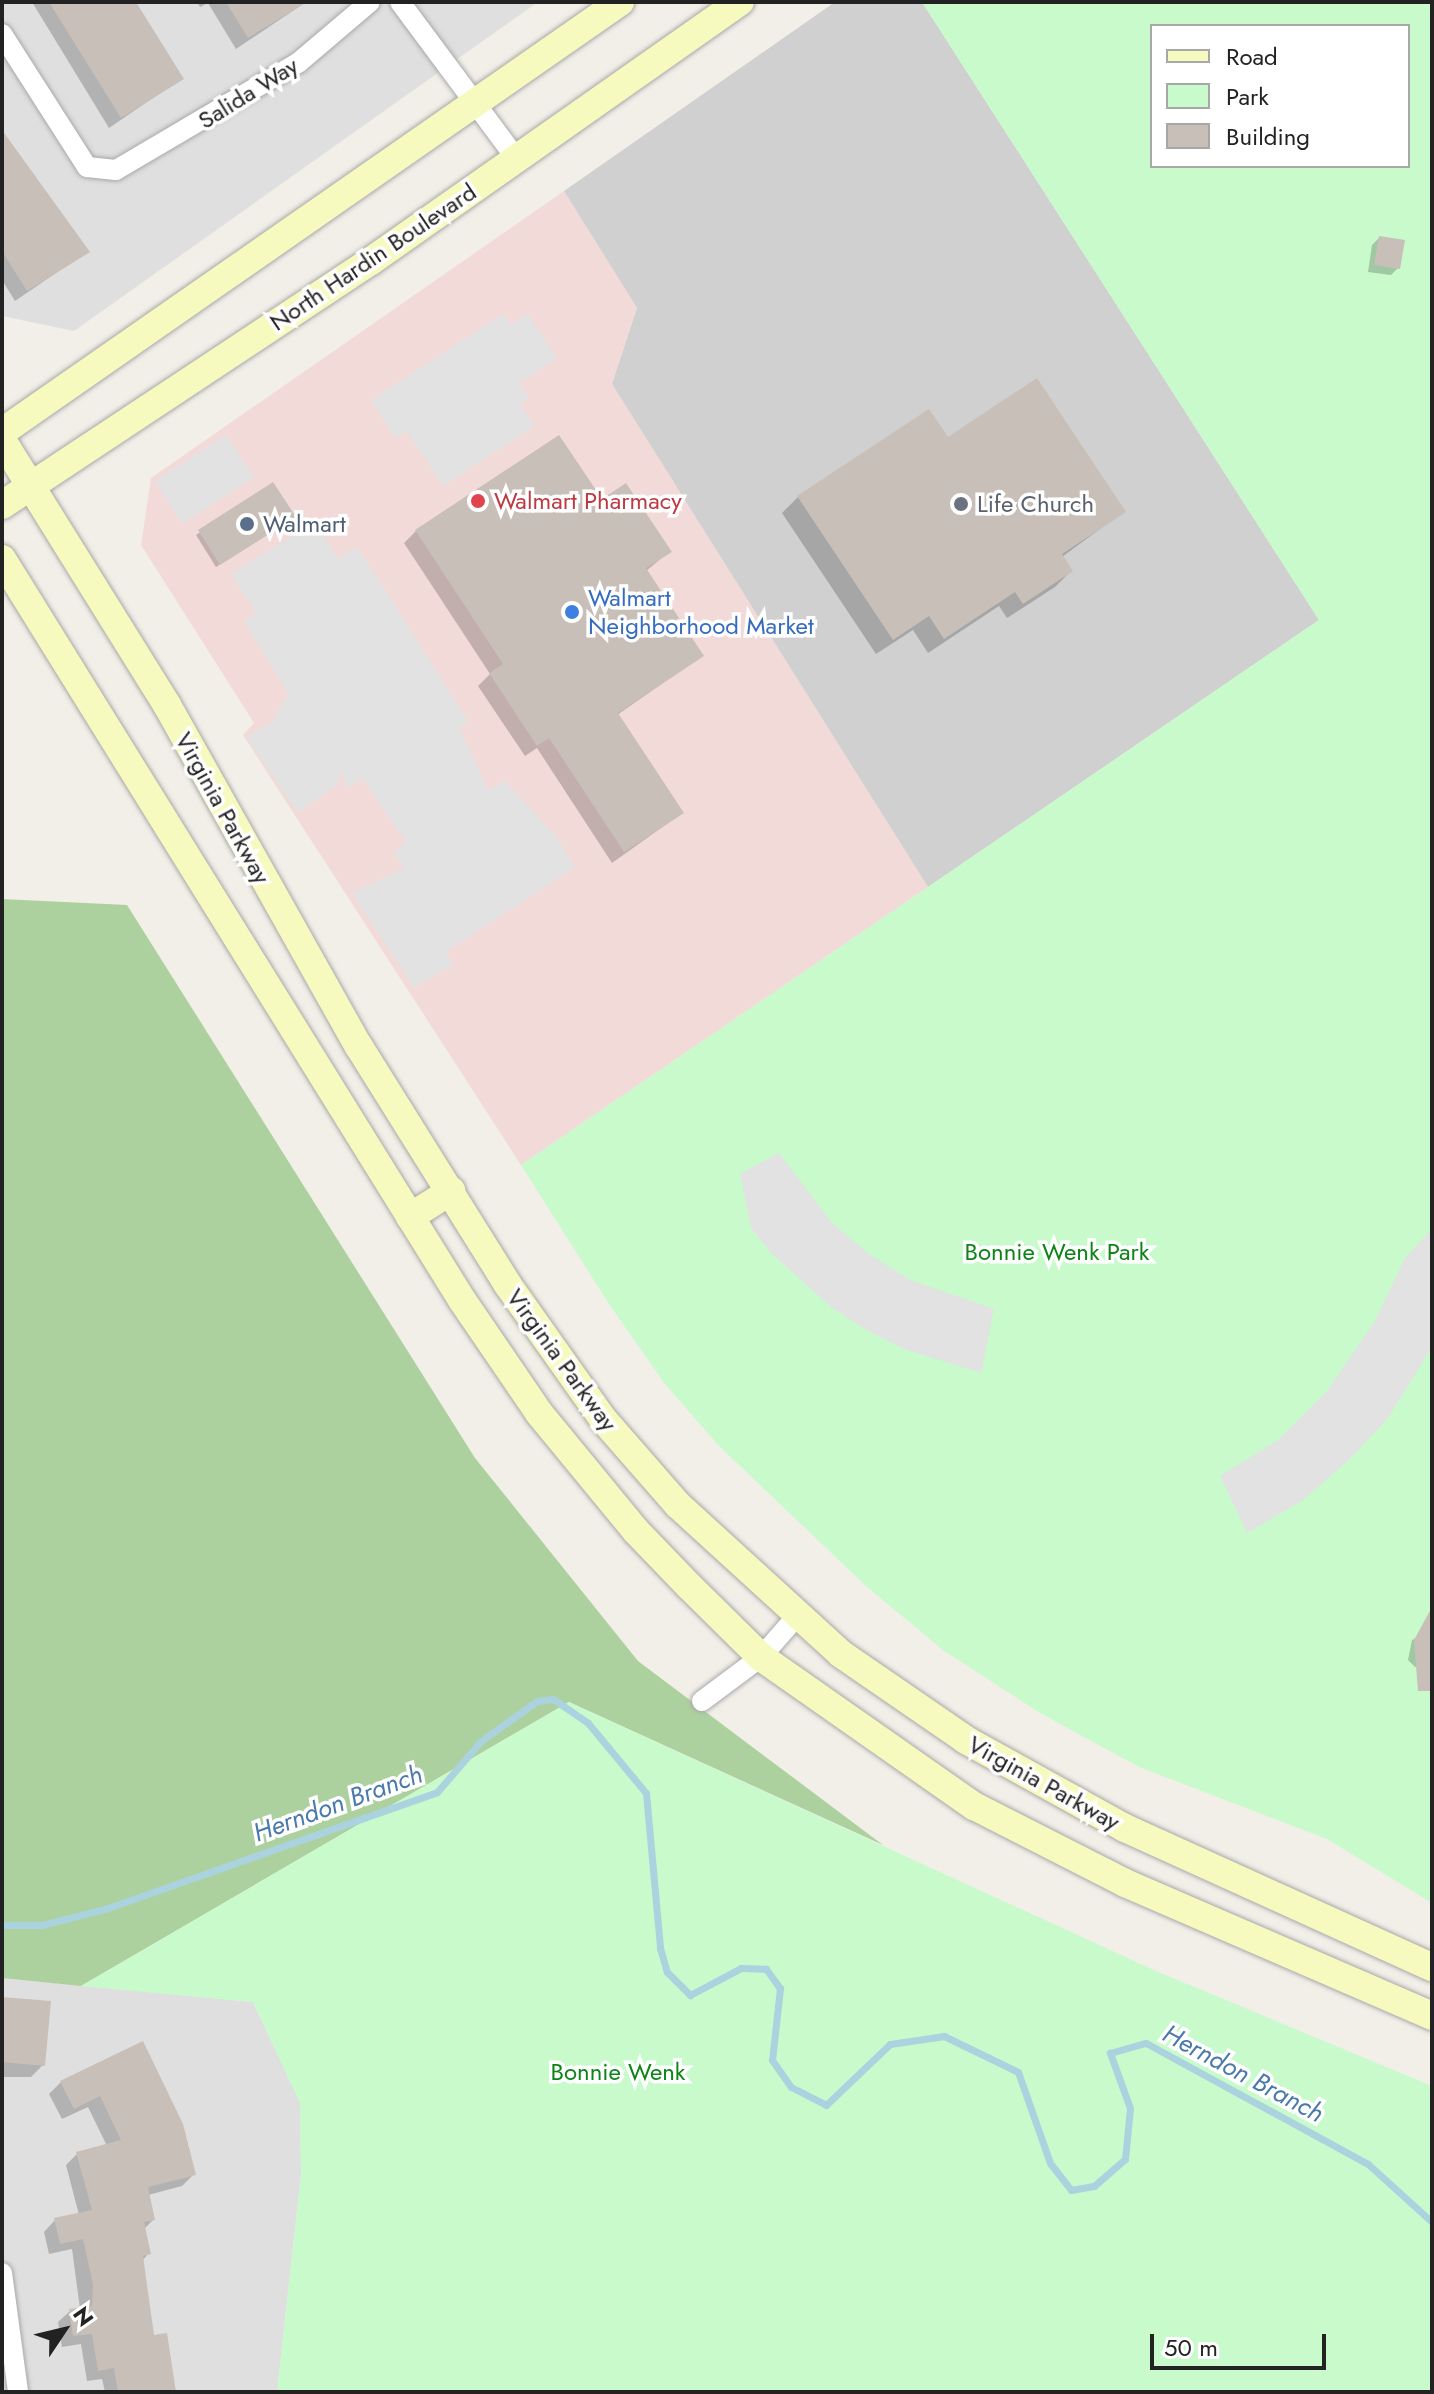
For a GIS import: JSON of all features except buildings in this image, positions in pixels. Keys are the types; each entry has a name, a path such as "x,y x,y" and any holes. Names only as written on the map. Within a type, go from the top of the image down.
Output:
{"main road":[{"path":"2,432 620,2"},
{"name":"North Hardin Boulevard","path":"2,505 371,261 740,2"},
{"name":"Virginia Parkway","path":"2,440 167,705 358,1045 508,1285 609,1427 678,1505 797,1616 908,1701 1047,1788 1432,1967"},
{"name":"Virginia Parkway","path":"2,559 410,1217 572,1454 636,1531 761,1657 902,1760 1050,1848 1432,2016"},
{"path":"410,1217 451,1191"}],"street":[{"name":"Salida Way","path":"2,34 87,167 116,170 298,63 370,2"},
{"path":"400,2 476,100 516,158"},
{"path":"702,1701 761,1657 797,1616"},
{"path":"2,2273 18,2392"}],"shaded area":[{"path":"2,2 538,2 74,331 2,316"},
{"path":"835,2 922,2 1319,620 928,887 612,384 637,308 564,191"},
{"path":"564,191 637,308 612,384 928,887 521,1165 243,735 254,723 141,545 151,478"},
{"path":"503,314 511,325 528,314 557,358 520,383 529,398 520,404 535,426 443,486 407,431 395,438 371,400"},
{"path":"226,435 254,477 182,524 155,481"},
{"path":"315,522 338,559 357,547 384,588 468,721 460,728 488,790 505,781 555,835 575,867 446,952 453,964 414,988 352,893 404,868 393,852 406,842 363,779 348,788 341,772 338,784 298,813 246,737 272,722 288,693 244,621 256,613 231,574"},
{"path":"779,1153 832,1223 869,1254 910,1280 994,1309 981,1373 904,1349 865,1329 831,1307 772,1254 751,1228 740,1174"},
{"path":"1432,1229 1432,1347 1388,1418 1351,1458 1303,1500 1247,1533 1220,1476 1278,1440 1327,1391 1375,1321 1405,1258"},
{"path":"2,1978 253,2002 300,2102 301,2175 277,2392 2,2392"}],"green space":[{"name":"Bonnie Wenk Park","path":"922,2 1432,2 1432,1903 1327,1839 1139,1767 1040,1713 943,1650 866,1586 718,1445 665,1384 609,1304 521,1165 1319,620"},
{"path":"2,899 127,905 475,1458 638,1661 883,1845 569,1702 81,1986 2,1978"},
{"name":"Bonnie Wenk","path":"569,1702 1156,1971 1432,2086 1432,2392 277,2392 301,2175 300,2103 253,2002 81,1986"}],"waterway":[{"name":"Herndon Branch","path":"2,1925 42,1925 108,1908 437,1792 481,1741 537,1701 553,1699 588,1723 646,1793 660,1948 667,1972 690,1995 741,1968 766,1969 780,1988 772,2060 791,2087 826,2105 890,2044 944,2036 1018,2072 1050,2163 1071,2190 1094,2186 1125,2159 1130,2108 1110,2053 1146,2043 1368,2164 1432,2222"}],"place":[{"name":"Walmart Pharmacy","path":"478,501"},
{"name":"Life Church","path":"961,504"},
{"name":"Walmart","path":"247,524"},
{"name":"Walmart Neighborhood Market","path":"572,612"}]}
